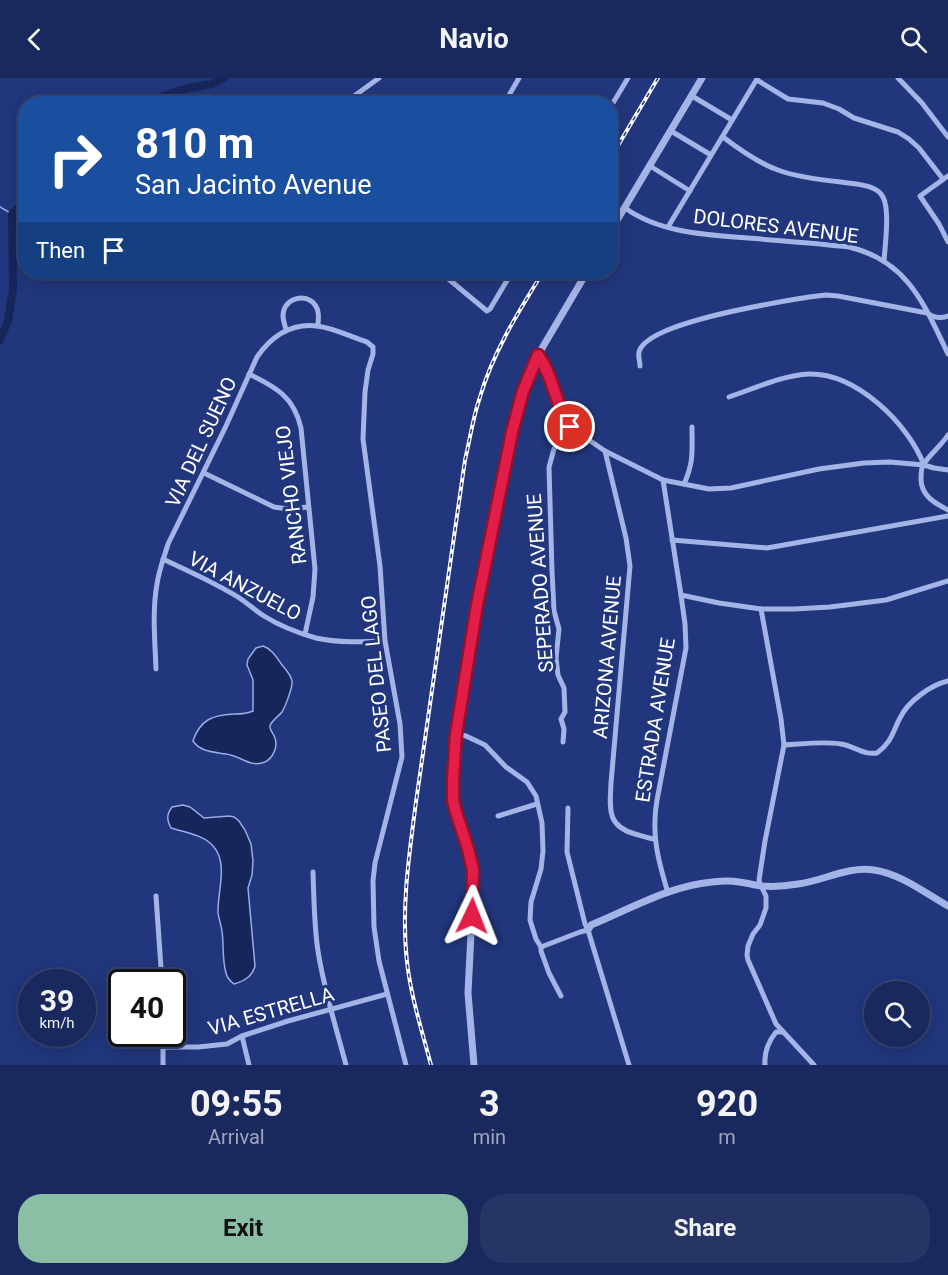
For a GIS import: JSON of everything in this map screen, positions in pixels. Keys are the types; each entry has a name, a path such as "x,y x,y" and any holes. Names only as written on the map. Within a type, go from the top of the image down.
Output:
{"street":[{"path":"354,96 379,78"},
{"path":"509,96 519,78"},
{"path":"617,96 628,78"},
{"path":"618,219 702,78"},
{"path":"898,78 922,103 948,137"},
{"path":"668,227 758,79 788,99 823,103 854,118 897,132 909,139 945,177 920,195 948,242"},
{"path":"692,96 732,120"},
{"path":"671,131 711,155"},
{"path":"723,137 779,171 859,184 878,191 883,196 886,206 884,261"},
{"path":"650,166 690,191"},
{"name":"DOLORES AVENUE","path":"625,208 645,219 698,234 849,247 861,250 884,261 910,284 948,354"},
{"path":"448,279 487,311 508,279"},
{"path":"474,1065 468,993 473,870 453,801 456,734 476,609 512,432 523,391 538,355 583,279"},
{"path":"640,366 639,352 651,338 699,318 774,303 826,295 927,313 934,317 948,316"},
{"path":"300,297 309,299 316,306 319,315 318,326 286,330 283,317 284,308 291,300 300,297"},
{"name":"PASEO DEL LAGO","path":"318,326 367,342 373,347 365,392 363,439 380,566 385,641 402,737 402,757 378,848 373,881 374,927 379,961 406,1065"},
{"name":"VIA DEL SUENO","path":"156,669 156,585 168,544 204,473 255,362 263,349 286,330"},
{"path":"538,355 547,369 563,416 570,427 605,451 663,480 709,489 732,488 837,465 890,462 948,470"},
{"name":"RANCHO VIEJO","path":"249,374 271,384 291,403 302,433 315,569 311,611 305,634"},
{"path":"729,398 801,375 814,374 834,378 857,388 887,412 912,441 924,465"},
{"name":"SEPERADO AVENUE","path":"563,742 564,729 561,719 565,712 564,688 558,675 556,658 559,629 554,611 552,581 549,473 554,449 570,427"},
{"path":"684,484 691,470 693,456 692,427"},
{"path":"948,435 924,465 921,476 922,489 927,497 948,510"},
{"name":"ARIZONA AVENUE","path":"605,451 626,538 630,566 610,813 614,822 621,828 654,839"},
{"path":"204,473 274,507 288,509 308,507"},
{"name":"ESTRADA AVENUE","path":"663,480 685,624 686,648 654,822 654,839 668,892"},
{"path":"672,540 767,548 948,516"},
{"name":"VIA ANZUELO","path":"163,559 223,589 276,623 305,634 344,642 385,641"},
{"path":"681,595 761,609 821,607 886,600 948,580"},
{"path":"761,609 784,745 759,880 766,896 766,908 760,925 748,946 747,955 771,1014 783,1032 814,1065"},
{"path":"784,745 842,744 862,752 877,753 889,743 905,710 931,687 948,681"},
{"path":"456,734 481,743 506,767 527,782 534,793 543,835 542,860 530,915 534,933 561,996"},
{"path":"498,816 537,804"},
{"path":"568,808 567,852 585,924 629,1065"},
{"path":"541,947 588,930 591,925 668,892 711,882 738,881 761,886 801,884 856,870 876,870 899,878 948,906"},
{"path":"313,872 318,950 330,1009 346,1065"},
{"path":"156,896 161,969"},
{"name":"VIA ESTRELLA","path":"186,1047 227,1044 242,1036 387,994"},
{"path":"765,1065 764,1054 772,1037 776,1032 783,1032"},
{"path":"242,1036 249,1065"},
{"path":"163,1047 163,1065"}],"water":[{"path":"263,646 274,654 292,681 281,714 270,726 276,741 272,755 265,762 254,764 232,755 199,747 193,741 203,723 213,717 253,711 253,680 247,665 248,659 256,648"},
{"path":"183,805 190,807 204,818 234,817 245,830 251,844 253,861 248,888 255,966 247,978 234,984 228,978 225,968 218,913 221,869 218,853 204,839 171,828 168,818 170,810 172,807"}],"waterway":[{"path":"163,96 184,89 212,84 224,78"},
{"path":"0,207 12,214"},
{"path":"0,340 8,321 13,289 12,214 18,208"}],"railway":[{"path":"618,146 658,78"},
{"path":"431,1065 411,988 405,942 407,882 416,802 465,460 473,420 485,380 499,348 539,279"}],"route":[{"path":"472,916 473,870 453,801 456,734 477,605 512,432 523,391 538,355 547,369 563,416 570,427"}]}
